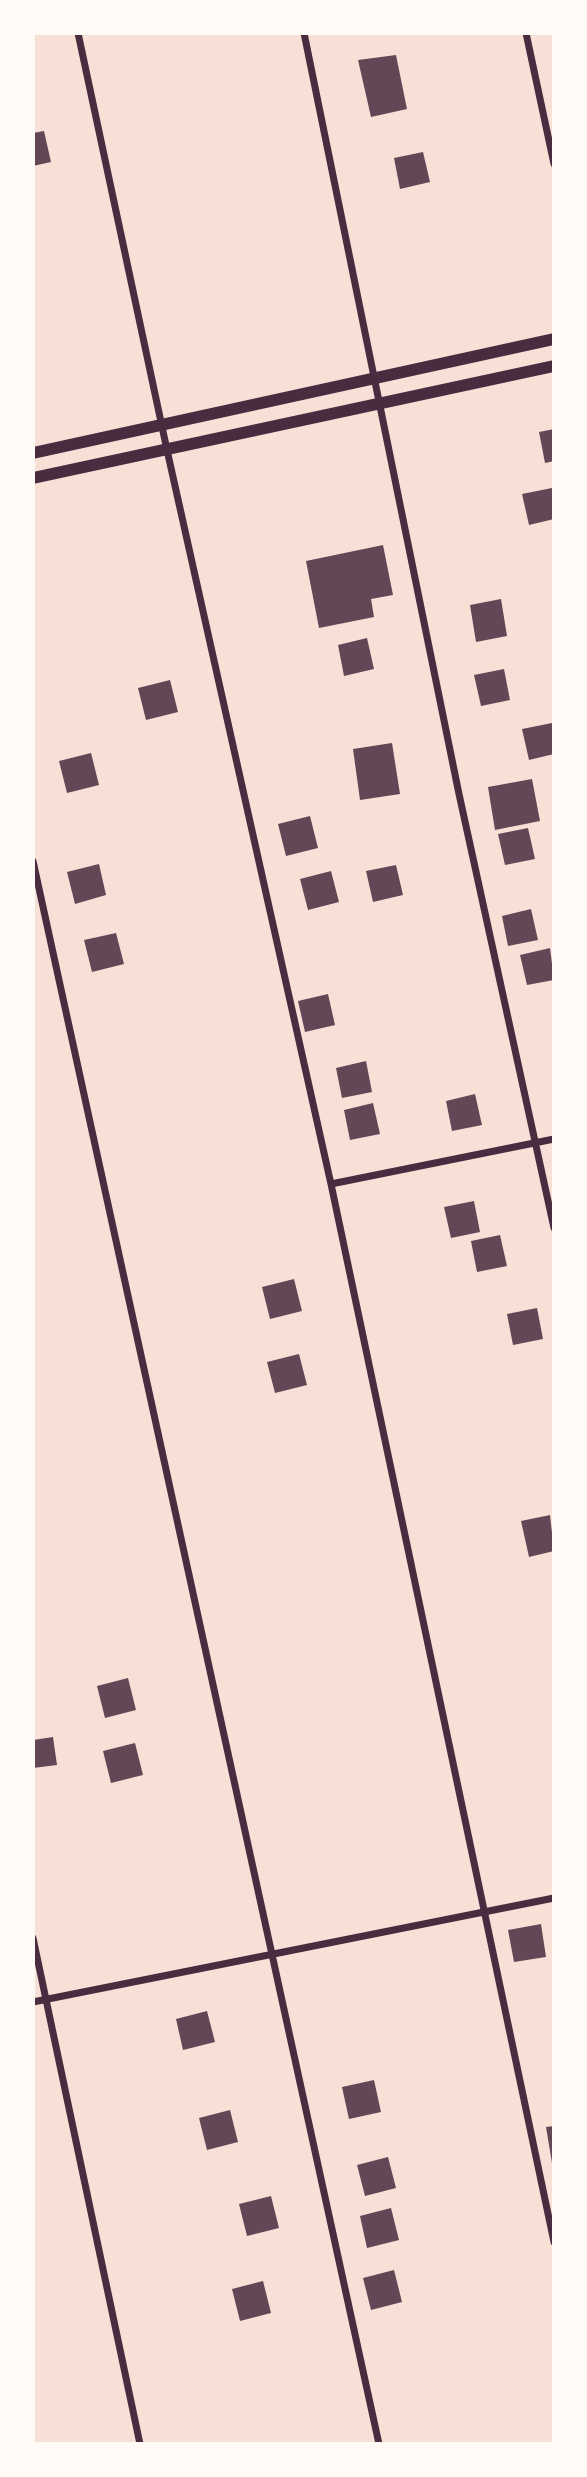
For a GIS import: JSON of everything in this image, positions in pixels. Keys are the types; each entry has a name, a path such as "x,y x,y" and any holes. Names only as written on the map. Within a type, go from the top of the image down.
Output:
{"street":[{"path":"78,33 167,450 331,1184 554,2242"},
{"path":"304,33 459,794 554,1228"},
{"path":"526,33 554,164"},
{"path":"33,453 554,339"},
{"path":"33,478 554,366"},
{"path":"33,861 379,2444"},
{"path":"331,1184 554,1139"},
{"path":"33,2002 485,1914 554,1898"},
{"path":"33,1938 140,2444"}],"building":[{"path":"396,55 407,109 371,117 358,60"},
{"path":"44,131 51,162 33,166 33,133"},
{"path":"423,152 430,182 400,189 394,158"},
{"path":"554,429 554,461 545,463 539,432"},
{"path":"552,488 554,519 529,525 522,494"},
{"path":"383,545 393,595 371,599 374,617 319,628 306,561"},
{"path":"501,599 507,636 476,642 470,605"},
{"path":"367,638 374,669 344,676 338,645"},
{"path":"504,669 510,700 481,706 474,675"},
{"path":"170,680 178,712 146,720 138,688"},
{"path":"552,723 554,754 529,760 522,729"},
{"path":"392,743 400,794 360,800 353,749"},
{"path":"91,753 99,785 67,793 59,761"},
{"path":"532,779 540,821 495,830 488,787"},
{"path":"310,816 318,848 286,856 278,824"},
{"path":"528,828 535,859 505,865 498,834"},
{"path":"99,864 106,895 75,904 67,872"},
{"path":"396,865 403,895 373,902 366,871"},
{"path":"331,871 339,902 308,910 300,879"},
{"path":"531,909 538,940 508,946 502,916"},
{"path":"116,933 124,964 92,972 84,940"},
{"path":"550,948 554,980 527,985 520,955"},
{"path":"328,994 335,1025 305,1032 298,1001"},
{"path":"366,1061 372,1092 342,1098 336,1068"},
{"path":"475,1094 482,1125 452,1131 446,1101"},
{"path":"373,1103 380,1134 350,1140 344,1110"},
{"path":"474,1201 480,1232 451,1238 444,1207"},
{"path":"500,1235 507,1266 477,1272 471,1241"},
{"path":"294,1279 302,1311 270,1319 262,1287"},
{"path":"537,1308 543,1339 513,1345 507,1314"},
{"path":"299,1354 307,1385 275,1393 267,1362"},
{"path":"550,1515 554,1551 529,1557 521,1521"},
{"path":"128,1678 136,1710 105,1718 97,1686"},
{"path":"53,1737 57,1765 33,1768 33,1740"},
{"path":"135,1743 143,1775 111,1783 103,1751"},
{"path":"541,1924 546,1957 514,1962 508,1930"},
{"path":"207,2011 215,2042 183,2050 176,2019"},
{"path":"374,2080 381,2112 349,2119 342,2087"},
{"path":"230,2110 238,2142 207,2150 199,2118"},
{"path":"554,2126 554,2163 552,2163 546,2127"},
{"path":"388,2157 396,2188 365,2196 357,2165"},
{"path":"271,2196 279,2228 247,2236 239,2204"},
{"path":"391,2208 399,2240 367,2248 360,2216"},
{"path":"394,2270 402,2302 371,2310 363,2278"},
{"path":"263,2281 271,2313 240,2321 232,2289"}]}
